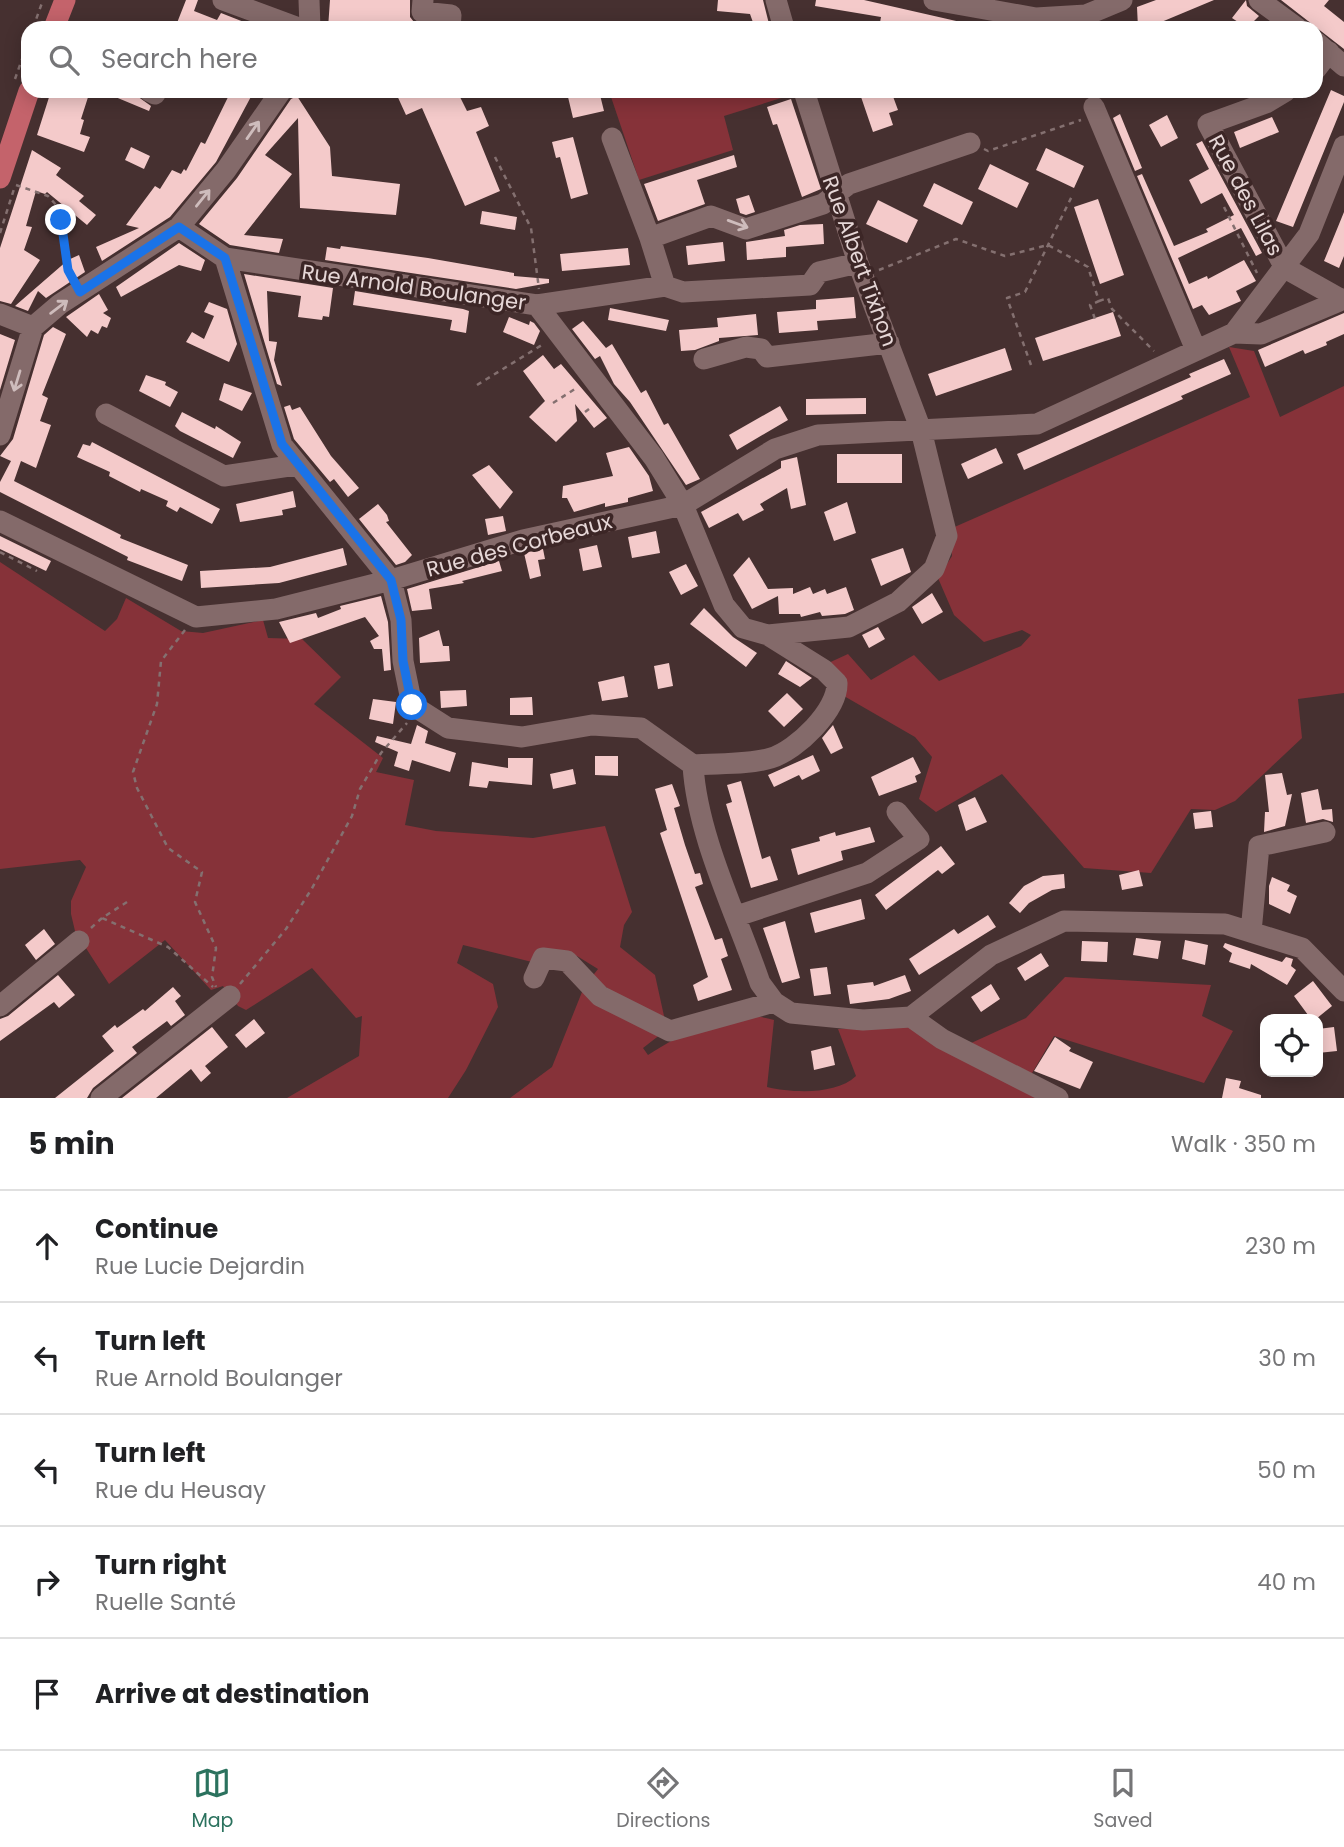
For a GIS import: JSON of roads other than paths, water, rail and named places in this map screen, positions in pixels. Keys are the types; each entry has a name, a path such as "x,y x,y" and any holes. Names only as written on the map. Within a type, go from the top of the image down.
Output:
{"main road":[{"path":"57,21 65,0"},
{"path":"8,182 27,98"}],"street":[{"path":"223,0 280,21"},
{"path":"309,0 310,21"},
{"path":"424,0 422,12 451,15 451,21"},
{"path":"776,0 783,21"},
{"path":"934,0 1036,18 1086,15 1122,0"},
{"path":"1259,0 1288,21"},
{"path":"0,435 33,327 80,292 179,227 226,170 276,98"},
{"name":"Rue Albert Tixhon","path":"806,98 860,270 921,430"},
{"name":"Rue des Lilas","path":"1274,98 1208,124 1285,268"},
{"path":"1096,111 1196,350"},
{"path":"612,138 650,237 665,286"},
{"path":"650,237 711,216 746,229 823,204 849,184 970,142"},
{"path":"1234,333 1310,234 1344,146"},
{"name":"Rue Arnold Boulanger","path":"179,227 225,258 539,305 654,458 683,505"},
{"path":"225,258 282,444 296,466 391,580 401,620 405,672 412,705 448,728 522,737 592,725 641,728 693,765 772,758 827,715 837,696 837,683 824,670 768,635 743,628 724,605 683,505"},
{"path":"1285,268 1343,300"},
{"path":"539,305 665,286 682,292 810,285 820,271 860,270"},
{"path":"1234,333 1261,334 1343,300"},
{"path":"0,314 33,327"},
{"name":"Rue des Corbeaux","path":"0,521 196,617 276,609 391,580 523,540 683,505 775,449 818,435 1037,424 1234,333"},
{"path":"704,359 746,347 761,349 767,357 889,343"},
{"path":"106,414 225,476 296,466"},
{"path":"768,635 849,627 898,602 934,569 947,536 921,430"},
{"path":"693,765 694,780 711,848 760,983 774,1002 791,1013 863,1020 911,1017 991,955 1064,921 1225,924 1303,948 1344,991"},
{"path":"737,916 867,873 919,839 897,812"},
{"path":"1251,932 1259,846 1325,832"},
{"path":"0,1006 79,942"},
{"path":"534,978 543,958 567,961 600,996 670,1031 774,1002"},
{"path":"101,1098 230,996"},
{"path":"911,1017 942,1039 1058,1098"}]}
